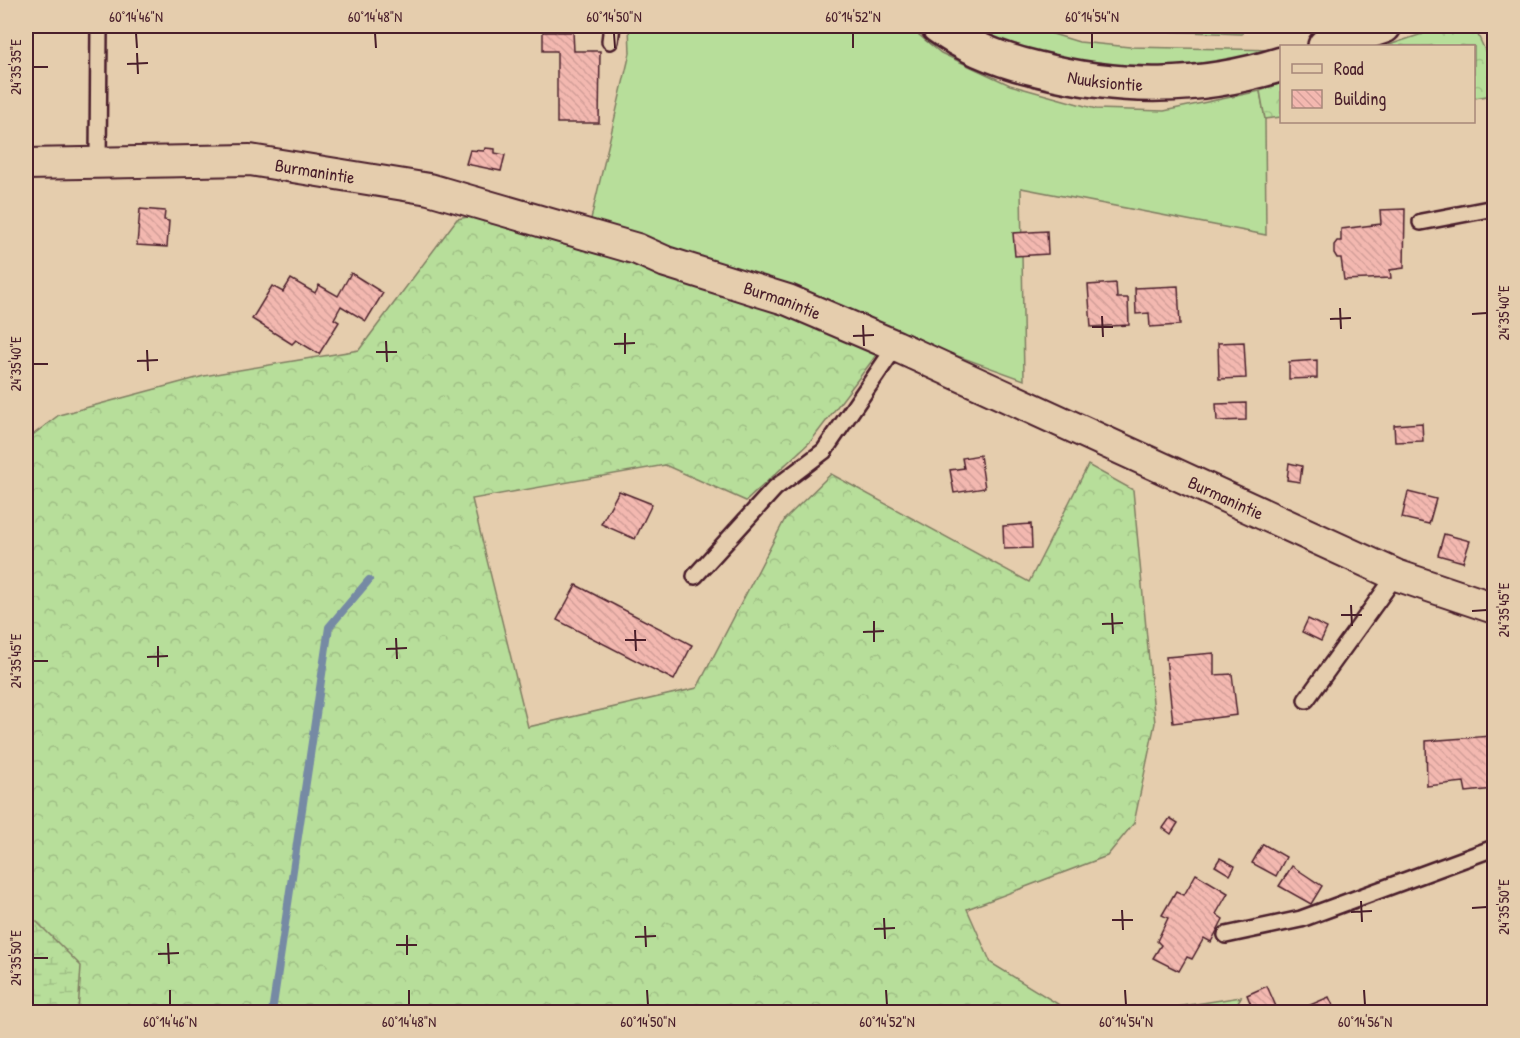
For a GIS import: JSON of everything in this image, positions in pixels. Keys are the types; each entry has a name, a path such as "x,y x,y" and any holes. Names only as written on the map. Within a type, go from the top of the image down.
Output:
{"street":[{"name":"Nuuksiontie","path":"938,26 993,55 1024,66 1115,84 1165,85 1204,82 1247,75 1280,64"},
{"path":"1328,45 1384,26"},
{"name":"Burmanintie","path":"26,164 250,160 429,189 637,249 666,262 788,300 896,346 1396,575 1494,608"}],"lane":[{"path":"98,163 99,26"},
{"path":"610,41 612,26"},
{"path":"1421,222 1494,208"},
{"path":"695,576 775,489 824,451 896,346"},
{"path":"1306,700 1396,575"},
{"path":"1226,935 1301,919 1494,848"}],"green space":[{"path":"629,26 908,26 941,53 1010,85 1096,109 1164,111 1260,91 1265,119 1266,235 1021,188 1024,380 590,223 630,53"},
{"path":"965,26 1031,26 1079,42 1130,47 1278,50 1221,64 1164,71 1085,66 1013,47"},
{"path":"1072,26 1242,26 1242,34 1078,28"},
{"path":"1446,26 1474,26 1487,55 1493,95 1475,98 1475,45 1389,45"},
{"path":"1280,83 1280,117 1265,119 1260,91"},
{"path":"526,206 881,349 811,441 746,501 665,465 472,499 528,727 697,688 785,519 831,474 1029,582 1088,465 1133,490 1155,723 1134,823 1107,856 967,909 991,963 1071,1012 26,1012 26,440 59,415 204,376 359,350 457,219"},
{"path":"36,921 81,966 78,1012 26,1012 26,923"},
{"path":"1241,997 1232,1012 1144,1012"}],"building":[{"path":"543,32 573,32 574,51 600,51 599,123 557,123 557,51 543,51"},
{"path":"485,148 495,149 495,153 505,155 501,171 466,164 470,150 484,151"},
{"path":"140,209 165,211 164,220 169,221 167,247 137,245"},
{"path":"1405,209 1404,268 1390,270 1391,278 1344,280 1341,258 1337,258 1334,253 1334,245 1337,241 1341,241 1341,229 1381,224 1380,210"},
{"path":"1047,231 1048,254 1015,256 1013,233"},
{"path":"26,233 29,233 26,266"},
{"path":"351,273 383,293 366,321 341,306 334,319 339,322 319,354 296,340 292,344 252,319 272,286 283,292 291,279 315,293 319,285 338,296"},
{"path":"1116,283 1117,298 1128,298 1129,325 1091,327 1088,285"},
{"path":"1178,286 1180,325 1150,327 1149,313 1136,314 1135,288"},
{"path":"1244,342 1246,378 1219,379 1218,343"},
{"path":"1317,360 1317,378 1289,379 1289,362"},
{"path":"1246,403 1246,420 1217,421 1216,404"},
{"path":"1422,423 1423,441 1395,442 1394,425"},
{"path":"980,455 985,488 954,493 950,470 964,468 962,458"},
{"path":"1289,463 1302,466 1300,482 1287,480"},
{"path":"619,491 652,504 635,539 601,524"},
{"path":"1408,492 1436,499 1429,524 1402,518"},
{"path":"1031,524 1032,548 1004,549 1003,526"},
{"path":"1444,534 1470,541 1463,562 1438,555"},
{"path":"576,585 692,645 674,680 557,620"},
{"path":"1308,619 1327,628 1321,641 1302,632"},
{"path":"1214,653 1214,675 1232,674 1237,715 1173,723 1166,657"},
{"path":"1491,736 1494,789 1466,792 1464,782 1427,786 1426,741"},
{"path":"1170,818 1178,823 1171,834 1163,828"},
{"path":"1263,844 1286,857 1276,876 1252,863"},
{"path":"1220,858 1235,866 1230,875 1215,866"},
{"path":"1292,866 1322,886 1311,904 1279,886"},
{"path":"1196,874 1228,893 1216,914 1223,919 1211,942 1204,938 1192,959 1187,957 1179,971 1153,958 1161,945 1157,941 1168,918 1162,915 1176,891 1184,895"},
{"path":"1267,986 1278,1011 1254,1012 1247,995"},
{"path":"1329,997 1336,1012 1306,1012 1303,1008"}],"waterway":[{"path":"272,1012 329,627 369,580"}]}
